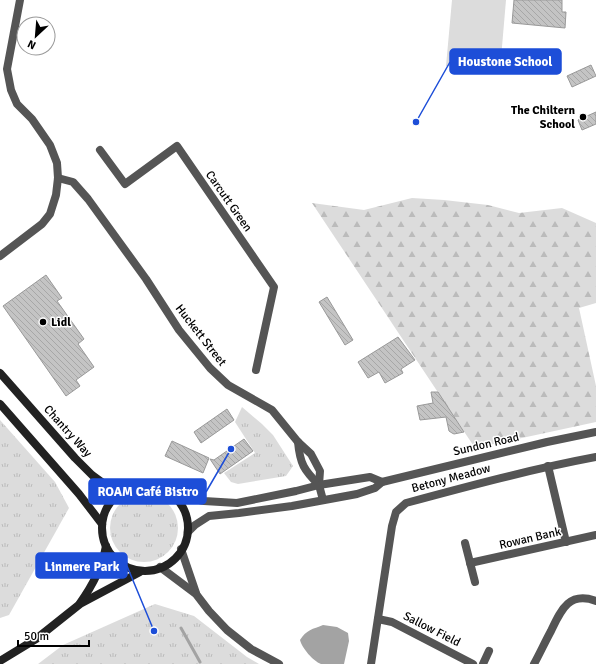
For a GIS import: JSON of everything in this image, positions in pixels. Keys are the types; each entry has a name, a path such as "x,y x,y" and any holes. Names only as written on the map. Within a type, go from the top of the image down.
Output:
{"main road":[{"name":"Chantry Way","path":"0,373 75,458 92,475 102,483 114,488 129,488"},
{"path":"0,404 79,494 102,524"},
{"path":"150,486 161,489 170,494 182,508 186,516 188,532 181,549 174,558 160,567 150,571 140,572 128,569 118,563 106,546 102,524 103,516 110,503 129,488 150,486"},
{"path":"80,604 99,573 104,560 106,546"},
{"path":"0,661 36,638 80,604 140,572"}],"street":[{"path":"0,256 42,224 50,214 56,195 58,178 57,163 50,145 32,119 17,104 11,90 7,69 20,0"},
{"name":"Carcutt Green","path":"100,150 125,184 177,146 274,287 256,370"},
{"name":"Huckett Street","path":"58,178 73,182 88,199 146,279 179,330 210,368 228,385 272,410 298,442 311,454 320,471 319,485 323,500"},
{"name":"Sundon Road","path":"188,532 195,524 209,516 323,500 363,492 375,488 382,482 547,442 596,432"},
{"path":"298,442 299,458 306,472 319,485"},
{"name":"Betony Meadow","path":"371,664 392,526 396,512 406,503 548,466 596,457"},
{"path":"548,466 566,542"},
{"name":"Sundon Road","path":"170,494 204,501 237,502 296,491 319,485 370,477 382,482"},
{"name":"Rowan Bank","path":"470,563 596,535"},
{"path":"465,543 475,582"},
{"path":"181,549 196,594"},
{"path":"160,567 196,594 209,611 227,630 251,649 279,664"},
{"path":"534,664 564,606 579,598 588,598 596,601"},
{"name":"Sallow Field","path":"378,619 392,622 474,664"},
{"path":"483,664 489,651"}],"green space":[{"path":"452,0 506,0 500,70 446,66"},
{"path":"412,198 488,205 519,213 562,208 596,223 596,303 579,308 596,386 596,422 475,448 312,203 364,210"},
{"path":"242,407 273,435 293,466 286,476 238,484 231,482 224,473 255,453 235,422"},
{"path":"0,420 55,482 69,508 9,615 0,618"},
{"path":"144,494 157,497 168,504 175,515 178,528 175,541 168,552 157,559 144,562 131,559 120,552 113,541 110,528 113,515 120,504 131,497"},
{"path":"155,604 194,616 247,657 259,664 38,664 63,645"}],"shaded area":[{"path":"323,625 337,627 348,633 349,641 344,664 321,664 311,657 303,647 300,640 305,634 310,630"}],"building":[{"path":"514,0 562,0 562,12 566,12 565,28 512,23"},
{"path":"591,65 596,76 572,87 567,76"},
{"path":"596,112 596,124 582,130 578,120"},
{"name":"Lidl","path":"46,275 62,298 57,301 84,339 78,344 94,367 76,380 80,386 66,396 3,306"},
{"path":"327,297 353,340 345,345 319,302"},
{"path":"398,337 415,360 401,369 403,373 385,383 379,372 368,378 358,362"},
{"path":"431,392 438,392 464,432 454,434 449,431 446,417 420,420 417,406 433,403"},
{"path":"227,409 234,420 201,443 194,432"},
{"path":"244,439 253,451 220,474 210,459 214,460"},
{"path":"172,441 209,458 203,473 165,456"}],"waterway":[{"path":"181,628 200,662"}],"place":[{"name":"The Chiltern School","path":"583,117"},
{"name":"Houstone School","path":"416,122"},
{"name":"Lidl","path":"43,322"},
{"name":"ROAM Café Bistro","path":"231,449"},
{"name":"Linmere Park","path":"154,631"}]}
